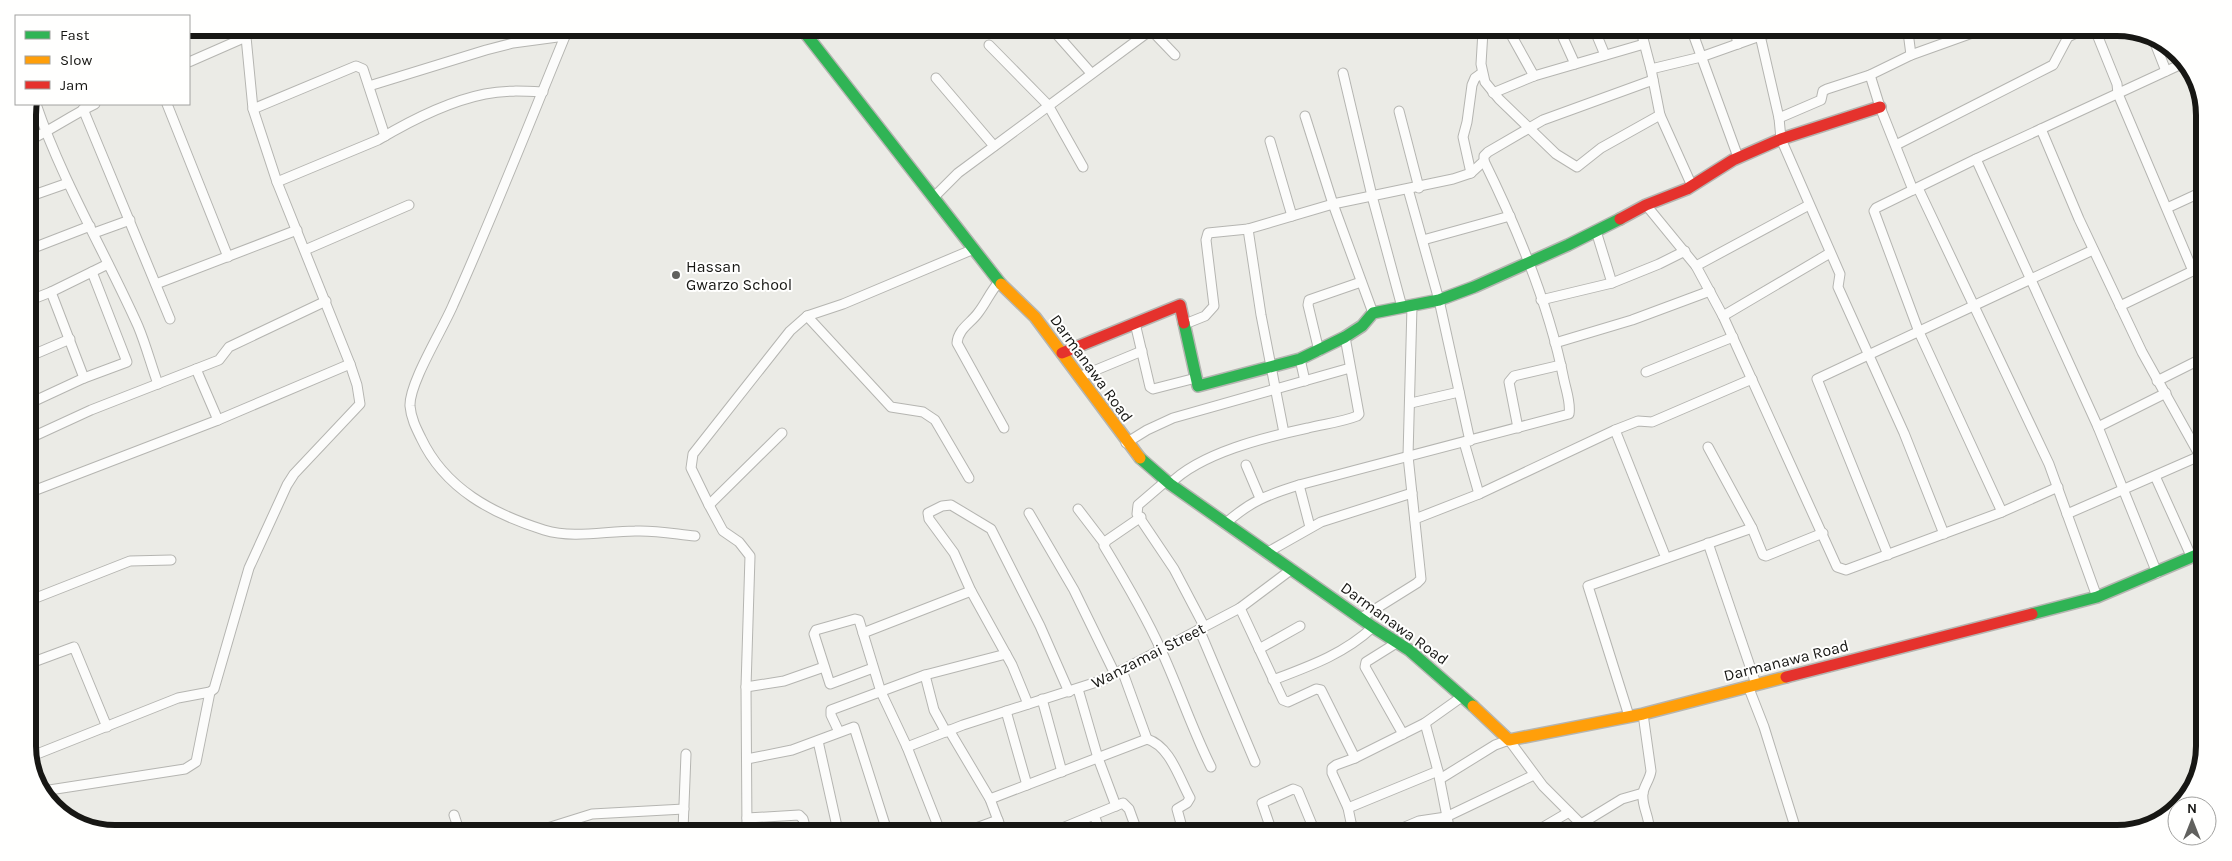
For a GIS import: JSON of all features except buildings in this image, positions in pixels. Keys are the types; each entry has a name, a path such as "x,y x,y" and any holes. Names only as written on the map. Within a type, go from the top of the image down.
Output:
{"street":[{"path":"370,86 486,50 547,36"},
{"path":"564,36 501,196 452,308 413,388 410,404 412,420 431,456 446,476 480,504 494,512 554,532 576,535 646,531 695,536"},
{"name":"Darmanawa Road","path":"807,36 1002,286 1035,317 1126,443 1148,466 1168,483 1422,660 1509,740 1643,714 2097,597 2196,555"},
{"path":"1058,36 1090,73"},
{"path":"934,198 958,173 1090,73 1142,36"},
{"path":"1157,36 1175,56"},
{"path":"1483,36 1482,73 1493,93 1556,154 1579,167 1601,148 1660,115"},
{"path":"1512,36 1534,76"},
{"path":"1562,36 1575,64"},
{"path":"1597,36 1605,56"},
{"path":"1642,36 1654,80 1660,115 1692,186"},
{"path":"1694,36 1738,157"},
{"path":"1736,36 1738,44"},
{"path":"1651,69 1700,57 1755,36"},
{"path":"1759,36 1779,118 1782,139 1840,274 1838,287 1904,433 1944,534"},
{"path":"1908,36 1911,56"},
{"path":"1779,118 1821,100 1824,90 1870,74 1954,36"},
{"path":"1896,145 2053,65 2070,36"},
{"path":"2098,36 2117,84 2118,94 2193,271"},
{"path":"50,790 185,769 196,762 210,692 217,685 254,555 294,474 360,404 357,385 350,364 277,182 253,109 246,37 190,62"},
{"path":"1493,93 1534,76 1644,44"},
{"path":"990,45 1048,105 1083,167"},
{"path":"2157,47 2166,71"},
{"path":"253,109 356,66 363,69 385,136"},
{"path":"2002,512 1919,332 1874,211 1876,208 1976,159 2178,66"},
{"path":"1343,73 1372,196 1407,306 1411,403 1408,456 1420,581 1361,618"},
{"path":"1471,173 1463,137 1472,84 1475,78 1482,73"},
{"path":"1870,74 1880,107 1916,189 2049,464 2097,597"},
{"path":"936,78 994,146"},
{"path":"1226,523 1245,507 1260,498 1298,485 1569,414 1569,404 1561,365 1542,300 1510,216 1484,161 1484,156 1529,127 1654,80"},
{"path":"277,182 476,96 515,91 543,92"},
{"path":"36,137 93,105"},
{"path":"167,105 228,257"},
{"path":"37,107 46,133 68,183 138,326 158,384"},
{"path":"1062,353 1180,305 1199,386 1270,365 1300,359 1345,338 1362,326 1373,313 1439,300 1528,263 1646,205 1692,186 1738,157 1782,139 1880,107"},
{"path":"83,110 170,319"},
{"path":"1399,111 1419,188"},
{"path":"1305,116 1333,204 1373,313"},
{"path":"2041,129 2093,250 2120,306 2157,381 2166,393 2196,446"},
{"path":"1270,142 1292,216"},
{"path":"1976,159 2098,427 2157,573"},
{"path":"1185,324 1205,316 1214,306 1206,235 1208,233 1248,229 1333,204 1419,188 1471,173 1484,161"},
{"path":"36,194 68,183"},
{"path":"1408,189 1439,300 1479,494"},
{"path":"2167,208 2196,195"},
{"path":"305,250 409,205"},
{"path":"1646,205 1696,266 1724,316 1823,533 1837,568 1846,570 1888,555 2002,512 2058,487"},
{"path":"1696,266 1809,205"},
{"path":"1423,240 1510,216"},
{"path":"36,247 92,229 130,220"},
{"path":"1248,229 1274,389 1284,433"},
{"path":"156,284 297,230"},
{"path":"1596,231 1612,283"},
{"path":"747,825 746,688 750,556 739,542 723,531 691,468 693,454 790,331 807,316 843,304 974,249"},
{"path":"1888,555 1816,378 1974,307 2093,250"},
{"path":"1542,300 1612,283 1660,264 1685,251"},
{"path":"1724,316 1830,253"},
{"path":"36,298 108,264"},
{"path":"2120,306 2196,270"},
{"path":"36,400 84,378 126,364 128,359 92,272"},
{"path":"1319,351 1308,302 1361,282"},
{"path":"1002,286 991,291 978,314 958,337 958,343 1004,428"},
{"path":"1555,343 1632,320 1710,291"},
{"path":"51,292 84,378"},
{"path":"36,435 82,414 219,360 229,347 326,301"},
{"path":"807,316 891,407 923,412 935,420 969,478"},
{"path":"1135,323 1150,387 1153,389 1196,378"},
{"path":"1646,372 1733,337"},
{"path":"1255,762 1202,628 1174,569 1141,517 1137,514 1138,505 1181,473 1203,460 1284,433 1357,416 1359,414 1345,338"},
{"path":"36,354 70,340"},
{"path":"1079,377 1142,351"},
{"path":"1300,359 1305,381"},
{"path":"2157,381 2196,362"},
{"path":"36,490 218,420 350,364"},
{"path":"1518,428 1510,379 1514,376 1561,365"},
{"path":"1126,443 1147,430 1173,418 1350,368"},
{"path":"196,369 218,420"},
{"path":"1415,519 1479,494 1615,430 1638,421 1652,422 1752,379"},
{"path":"1411,403 1459,392"},
{"path":"2098,427 2166,393"},
{"path":"1615,430 1666,558"},
{"path":"709,505 782,433"},
{"path":"1708,448 1752,528 1765,556 1823,533"},
{"path":"2067,514 2196,457"},
{"path":"1246,464 1260,498"},
{"path":"2154,476 2196,555"},
{"path":"1298,485 1310,527"},
{"path":"1268,552 1310,527 1412,493"},
{"path":"1028,704 1006,654 971,591 954,553 929,519 928,513 942,506 951,505 958,507 991,529 1073,690 1116,806"},
{"path":"1078,509 1104,543 1161,649 1194,733 1211,767"},
{"path":"1029,513 1074,590 1118,672 1147,739"},
{"path":"1104,543 1141,517"},
{"path":"1629,716 1588,586 1752,528"},
{"path":"1708,544 1795,825"},
{"path":"36,598 130,561 170,560"},
{"name":"Wanzamai Street","path":"907,747 947,731 1073,690 1118,672 1240,608 1292,569"},
{"path":"863,634 971,591"},
{"path":"1240,608 1273,680 1286,702 1316,689 1321,690 1355,758"},
{"path":"874,668 832,684 828,683 814,634 816,630 858,618 874,668 880,692 907,747 938,825"},
{"path":"1259,649 1300,626"},
{"path":"1273,680 1331,657 1359,640 1373,627"},
{"path":"1398,642 1366,662 1365,667 1403,734"},
{"path":"36,661 74,647 107,727"},
{"path":"839,732 831,715 831,710 925,676 1006,654"},
{"path":"746,688 784,681 824,667"},
{"path":"925,676 934,710 990,799 1000,825"},
{"path":"38,759 178,698 210,692"},
{"path":"1351,825 1348,808 1332,773 1332,768 1425,723 1463,696"},
{"path":"1042,699 1062,772"},
{"path":"1006,711 1027,785"},
{"path":"1643,714 1650,770 1650,778 1643,792 1650,825"},
{"path":"1425,723 1439,775 1448,825"},
{"path":"747,759 792,750 851,727 856,729 885,825"},
{"path":"990,799 1147,739 1155,742 1164,750 1190,798 1187,803 1177,809 1181,825"},
{"path":"1348,808 1439,775 1495,745 1509,740 1534,775 1581,824 1622,799 1643,792"},
{"path":"818,741 837,825"},
{"path":"683,825 686,754"},
{"path":"1410,825 1419,821 1446,818 1534,775"},
{"path":"1270,825 1262,803 1293,789 1298,791 1312,825"},
{"path":"1069,825 1123,803 1127,805 1135,825"},
{"path":"557,825 592,814 684,809"},
{"path":"1547,825 1569,812"},
{"path":"1094,814 1098,825"},
{"path":"454,815 457,825"},
{"path":"747,818 799,815 803,819 805,825"},
{"path":"984,825 998,820"}],"traffic: fast":[{"path":"807,36 1001,284"},
{"path":"1184,323 1198,386 1300,359 1345,337 1362,326 1373,313 1439,300 1474,287 1568,245 1620,219"},
{"path":"1140,458 1170,484 1373,627 1409,650 1473,706"},
{"path":"2032,614 2097,597 2196,555"}],"traffic: slow":[{"path":"1001,284 1035,317 1140,458"},
{"path":"1473,706 1509,740 1643,714 1786,677"}],"traffic: jam":[{"path":"1620,219 1646,205 1687,189 1733,160 1781,139 1880,107"},
{"path":"1062,353 1180,305 1184,323"},
{"path":"1786,677 2032,614"}],"place":[{"name":"Hassan Gwarzo School","path":"676,275"}]}
